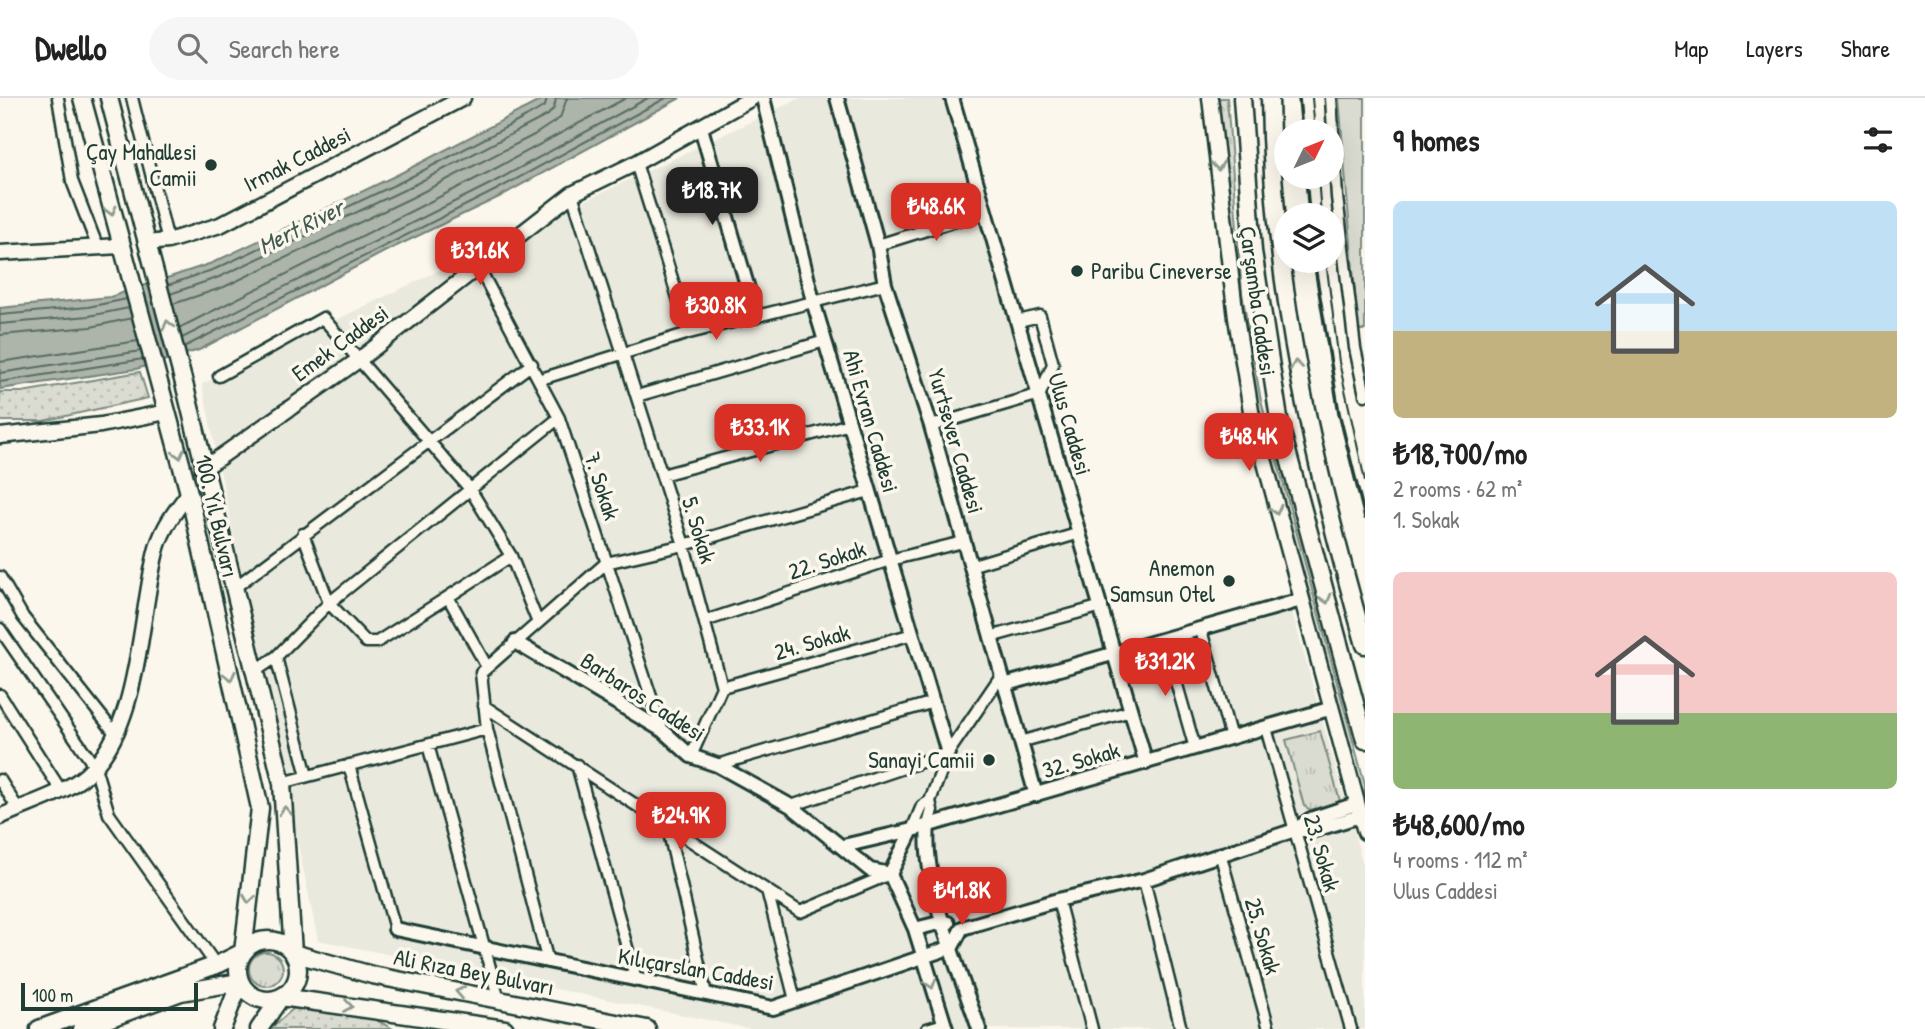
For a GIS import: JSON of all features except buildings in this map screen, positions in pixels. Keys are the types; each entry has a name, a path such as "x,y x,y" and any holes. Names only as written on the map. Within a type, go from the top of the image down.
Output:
{"main road":[{"name":"100. Yıl Bulvarı","path":"82,98 189,493 260,808 243,952"},
{"name":"100. Yıl Bulvarı","path":"109,98 186,391 282,783 293,953"},
{"name":"Irmak Caddesi","path":"146,243 168,241 220,225 463,98"},
{"name":"Emek Caddesi","path":"203,469 360,359 478,266 519,238 572,194 636,163 752,98"},
{"name":"Çarşamba Caddesi","path":"1210,98 1236,318 1251,411 1329,709 1365,832"},
{"path":"1242,98 1253,251 1280,425 1365,740"},
{"path":"1270,98 1279,241 1300,387 1315,458 1365,645"},
{"path":"0,253 120,246"},
{"path":"0,436 101,425 167,412"},
{"path":"0,817 84,777 95,767 114,732 129,694 143,642 147,591 158,545 171,517 189,493"},
{"path":"39,1029 216,965 243,952 250,945 268,939 278,941 293,953 298,969 297,978 288,993 281,997 272,1000 253,996 240,982"},
{"path":"222,1029 240,982 238,967 243,952"},
{"name":"Ali Rıza Bey Bulvarı","path":"293,953 372,975 647,1029"},
{"path":"81,1029 181,992 240,982"},
{"path":"259,1029 281,997"},
{"path":"281,997 505,1029"}],"street":[{"path":"58,98 72,180 97,248"},
{"path":"132,98 168,241"},
{"name":"Ahi Evran Caddesi","path":"763,98 813,301 948,753"},
{"name":"Yurtsever Caddesi","path":"836,98 878,245 885,284 932,426 1036,795"},
{"name":"Ulus Caddesi","path":"953,98 1146,763"},
{"path":"1331,98 1337,197 1365,395"},
{"path":"701,128 756,316"},
{"path":"636,163 689,333"},
{"name":"5. Sokak","path":"572,194 684,545 722,687"},
{"path":"878,245 984,212"},
{"name":"7. Sokak","path":"478,266 541,379 559,418 662,730"},
{"path":"541,379 689,333 885,284"},
{"path":"932,426 1040,394 1053,364 1040,316 1018,321"},
{"path":"219,376 323,318 470,489 511,556 538,623"},
{"path":"637,396 825,341"},
{"path":"234,588 532,364"},
{"path":"254,672 276,657 329,603 559,418"},
{"path":"662,475 849,424"},
{"path":"548,962 487,729 481,673 606,562 684,545 869,491"},
{"path":"970,566 1080,533"},
{"path":"303,534 329,603 366,642 377,642 511,556"},
{"name":"22. Sokak","path":"705,621 890,559 963,542"},
{"path":"0,577 23,617 114,732"},
{"path":"448,597 488,667"},
{"path":"979,1029 943,922 927,850 928,825 932,810 930,801 948,753 1002,681 1201,630 1301,600"},
{"path":"990,637 1102,607"},
{"path":"0,629 95,767 109,814 216,965"},
{"path":"1201,630 1231,738"},
{"name":"24. Sokak","path":"722,687 913,634"},
{"path":"1164,640 1195,748"},
{"name":"Barbaros Caddesi","path":"515,642 662,730 691,756 717,765 791,806 870,870 890,874"},
{"path":"276,657 307,776"},
{"path":"691,756 722,687"},
{"path":"0,695 60,789"},
{"path":"717,765 934,702"},
{"path":"484,706 800,912 890,874 922,806 930,801"},
{"name":"32. Sokak","path":"843,846 912,830 1329,709"},
{"path":"1020,742 1131,711"},
{"name":"23. Sokak","path":"1266,728 1351,1029"},
{"path":"282,783 487,729"},
{"path":"428,745 499,1000"},
{"path":"791,806 948,753"},
{"path":"349,765 395,929"},
{"path":"577,765 636,980"},
{"path":"0,780 18,809"},
{"path":"915,929 943,922 962,928 1058,900 1144,880 1295,830 1311,820 1358,810"},
{"path":"667,824 706,994"},
{"name":"25. Sokak","path":"1220,853 1269,1029"},
{"path":"890,874 915,929 945,1027 927,1029"},
{"path":"1144,880 1181,1029"},
{"path":"767,890 795,1000"},
{"path":"1058,900 1092,1029"},
{"path":"951,947 962,928"},
{"name":"Kılıçarslan Caddesi","path":"395,929 485,950 773,1008 951,947"}],"shaded area":[{"path":"800,98 944,98 1106,654 1289,601 1365,872 1365,1029 751,1029 318,940 202,384"}],"green space":[{"path":"1219,98 1227,98 1242,293 1261,401 1365,785 1365,809 1255,406 1238,294"},
{"path":"1339,98 1365,98 1365,330 1358,330 1344,159 1344,119 1341,119"},
{"path":"140,372 148,398 43,421 0,421 0,392 22,392"},
{"path":"1320,731 1340,801 1311,810 1304,806 1286,740"},
{"path":"266,952 278,957 283,969 278,981 266,986 254,981 249,969 254,957"},
{"path":"294,1008 367,1015 393,1029 270,1029"}],"water":[{"name":"Mert River","path":"545,98 680,98 499,197 384,252 199,350 136,369 0,389 0,308 110,297 212,263 399,174"}],"tram line":[{"path":"1312,98 1314,119"},
{"path":"1319,189 1320,203"},
{"path":"1328,273 1339,362 1365,481"}],"railway":[{"path":"1299,98 1301,119"},
{"path":"1307,189 1308,203"},
{"path":"1316,273 1339,413 1365,518"}],"place":[{"name":"Çay Mahallesi Camii","path":"211,165"},
{"name":"Paribu Cineverse","path":"1077,271"},
{"name":"Anemon Samsun Otel","path":"1229,581"},
{"name":"Sanayi Camii","path":"989,760"}]}
